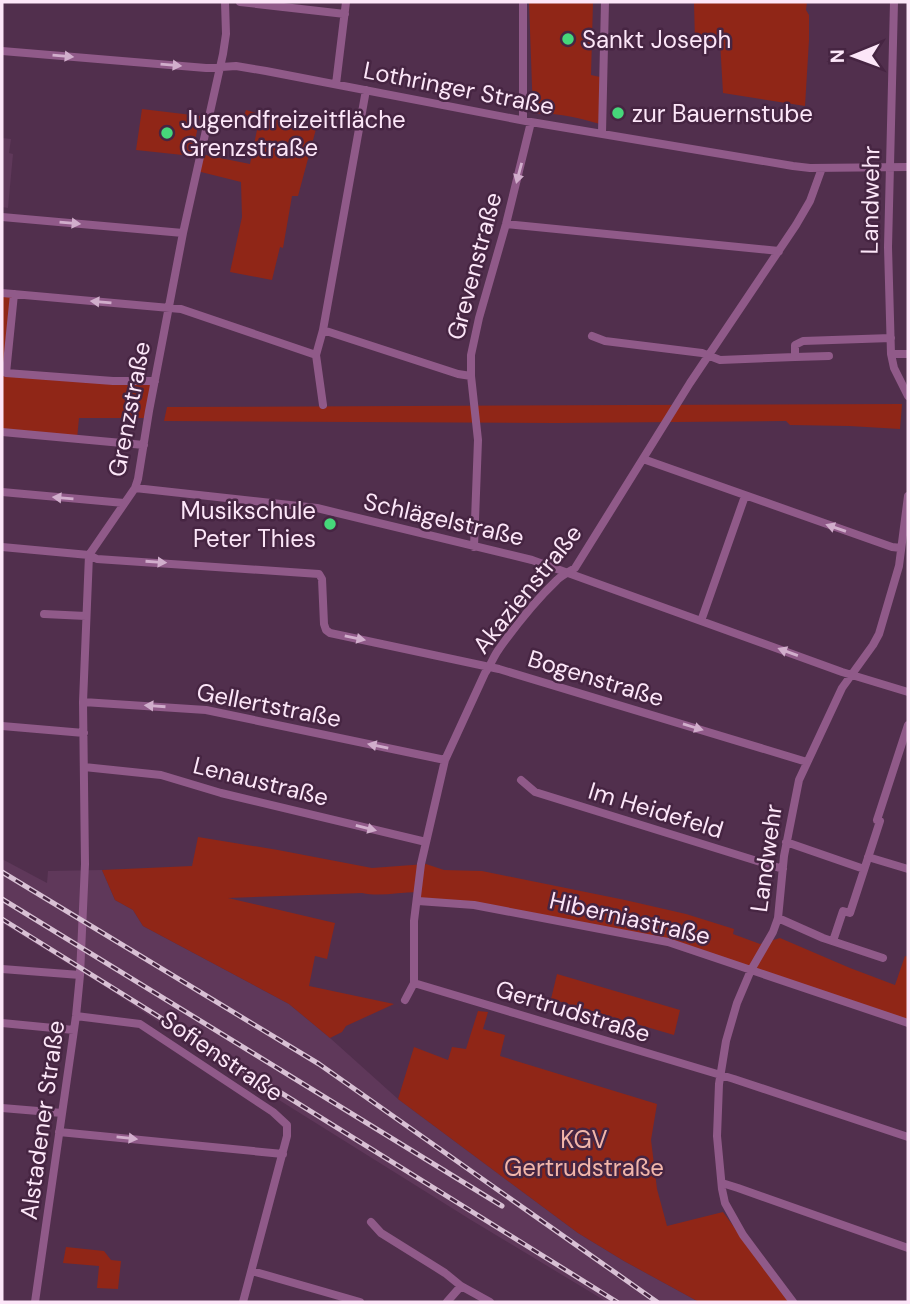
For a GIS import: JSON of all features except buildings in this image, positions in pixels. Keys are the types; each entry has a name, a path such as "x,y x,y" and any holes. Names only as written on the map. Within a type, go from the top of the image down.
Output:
{"street":[{"name":"Grenzstraße","path":"89,555 135,488 138,479 183,233 226,34 225,2"},
{"path":"240,2 345,14"},
{"path":"336,84 346,2"},
{"name":"Grevenstraße","path":"474,547 478,440 471,355 475,331 506,224 527,121 523,2"},
{"path":"602,133 605,2"},
{"name":"Landwehr","path":"894,2 888,247 891,354 894,368 908,396"},
{"name":"Lothringer Straße","path":"2,51 206,68 236,66 527,121 793,166 908,167"},
{"path":"323,405 316,355 323,330 366,90"},
{"name":"Akazienstraße","path":"405,1000 414,983 414,921 420,871 445,760 485,673 496,653 531,609 558,578 575,568 672,411 796,225 810,201 822,168"},
{"path":"2,217 183,233"},
{"path":"506,224 779,251"},
{"path":"2,293 181,309 316,355"},
{"path":"14,294 6,373 113,381 155,381"},
{"path":"323,330 471,376"},
{"path":"592,336 605,341 702,353 720,360 829,356"},
{"path":"795,357 795,345 803,341 891,338"},
{"path":"891,354 908,354"},
{"path":"2,432 144,444"},
{"path":"643,459 901,548"},
{"name":"Schlägelstraße","path":"135,488 317,508 532,560 852,675 908,692"},
{"path":"2,492 124,503"},
{"path":"701,621 745,496"},
{"name":"Landwehr","path":"793,1302 736,1224 725,1203 717,1125 719,1090 726,1041 734,1012 751,970 778,918 786,842 796,789 842,688 879,634 897,574 908,496"},
{"path":"2,547 89,555 83,702 84,767"},
{"name":"Bogenstraße","path":"89,555 97,559 319,574 322,579 324,624 330,633 490,667 807,762"},
{"path":"44,614 86,616"},
{"name":"Gellertstraße","path":"83,702 206,710 445,760"},
{"path":"833,941 843,911 850,913 908,725"},
{"path":"2,726 84,733"},
{"name":"Lenaustraße","path":"84,767 161,775 426,842"},
{"name":"Alstadener Straße","path":"35,1302 80,975 85,864 84,767"},
{"name":"Im Heidefeld","path":"521,780 535,792 783,869"},
{"path":"786,842 864,869"},
{"path":"868,856 908,869"},
{"name":"Hiberniastraße","path":"418,901 474,905 628,933 677,945 908,1023"},
{"path":"778,918 883,958"},
{"path":"2,969 80,975"},
{"name":"Gertrudstraße","path":"414,983 734,1079 908,1137"},
{"name":"Sofienstraße","path":"76,1016 141,1024 274,1112 288,1128 243,1302"},
{"path":"2,1023 74,1030"},
{"path":"2,1108 62,1113"},
{"path":"60,1132 283,1154"},
{"path":"722,1184 908,1248"},
{"path":"371,1222 381,1233 490,1302"},
{"path":"252,1271 360,1302"},
{"path":"447,1302 461,1286"}],"shaded area":[{"path":"2,138 11,139 9,153 13,154 8,208 2,207"},
{"path":"2,859 47,883 48,871 102,870 115,900 133,910 143,926 289,1004 398,1099 578,1233 699,1302 607,1302 263,1090 2,923"}],"green space":[{"path":"529,2 593,2 591,75 600,77 600,124 559,115 533,114"},
{"path":"690,2 807,2 809,40 805,106 723,93 720,41 695,41 694,3"},
{"name":"Jugendfreizeitfläche Grenzstraße","path":"142,109 200,116 192,156 136,150"},
{"path":"258,109 285,117 285,123 316,129 298,196 292,196 283,248 280,247 272,280 230,272 242,217 241,182 197,171 200,154 250,164 259,120 244,116 246,110 256,113"},
{"path":"14,294 7,373 155,381 149,418 79,418 77,439 2,431 2,295"},
{"path":"902,404 900,429 790,425 786,421 164,421 167,407"},
{"path":"198,837 372,868 426,864 444,870 482,871 625,900 686,914 734,929 733,934 760,944 780,938 895,985 905,956 908,957 908,1023 686,948 474,905 418,901 418,892 228,898 335,923 327,959 315,956 309,986 394,1004 346,1026 342,1032 330,1038 289,1004 143,926 133,910 115,900 102,870 192,866"},
{"path":"557,974 680,1010 674,1035 551,999"},
{"name":"KGV Gertrudstraße","path":"478,1011 488,1012 483,1029 505,1035 500,1056 657,1104 651,1140 657,1189 667,1226 723,1212 789,1302 699,1302 578,1233 398,1099 414,1047 448,1060 452,1047 466,1049"},
{"path":"66,1247 104,1251 111,1260 121,1261 118,1289 97,1288 99,1266 63,1263"}],"railway":[{"path":"2,872 319,1064 657,1302"},
{"path":"2,899 502,1206"},
{"path":"2,919 617,1302"}],"place":[{"name":"Sankt Joseph","path":"568,39"},
{"name":"zur Bauernstube","path":"618,113"},
{"name":"Jugendfreizeitfläche Grenzstraße","path":"167,133"},
{"name":"Musikschule Peter Thies","path":"330,524"}]}
